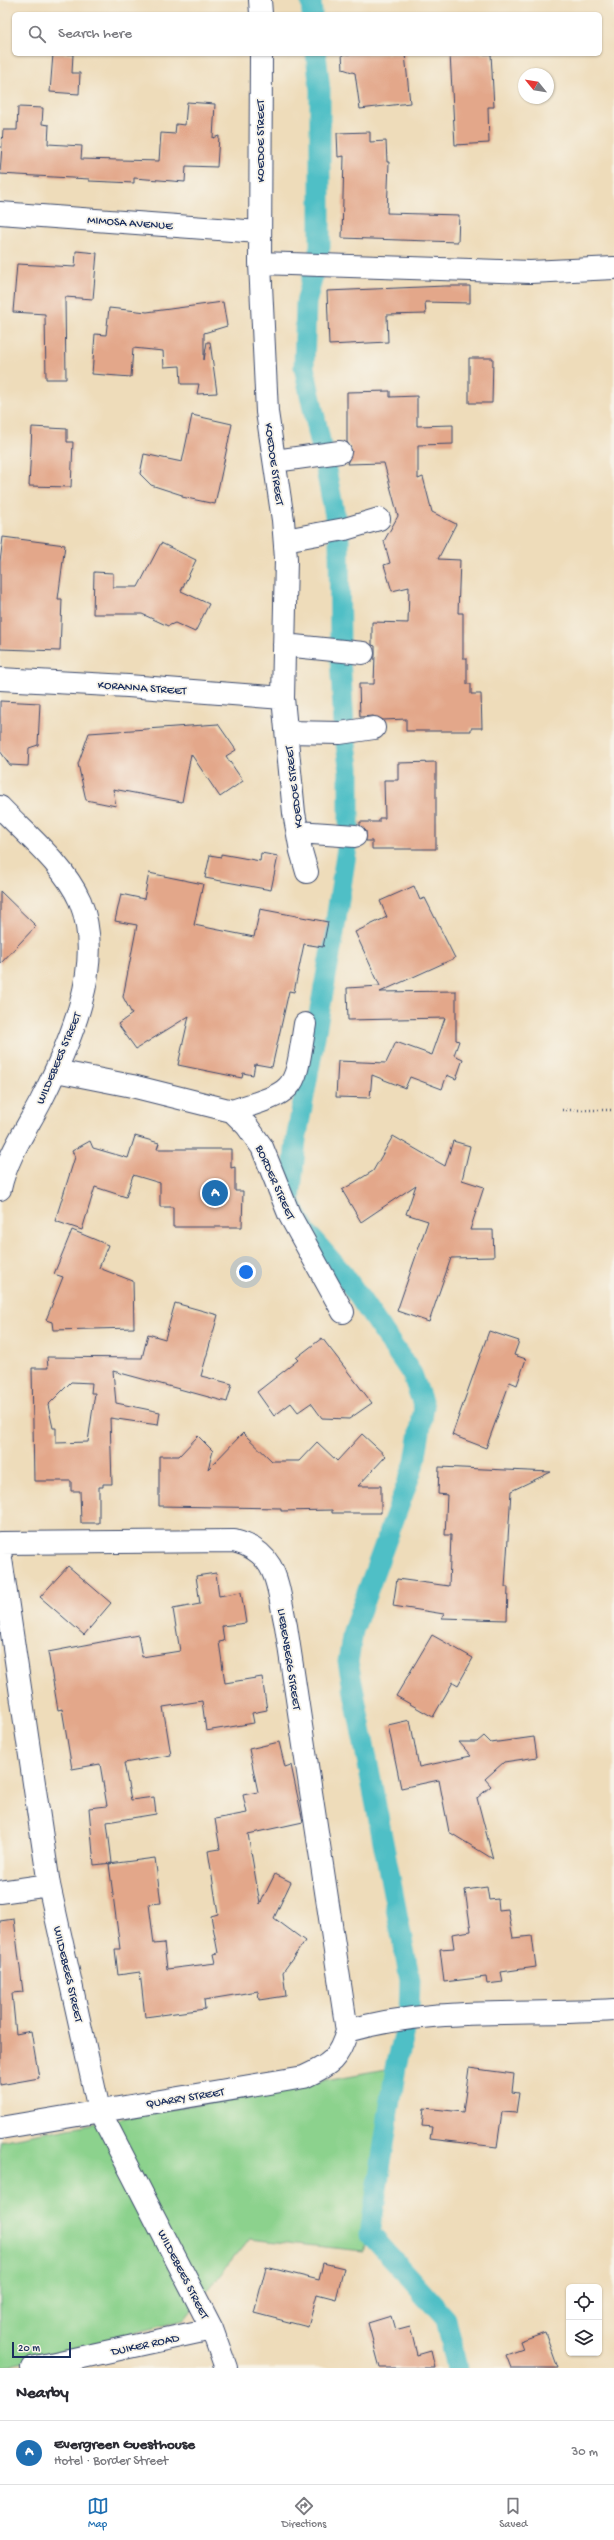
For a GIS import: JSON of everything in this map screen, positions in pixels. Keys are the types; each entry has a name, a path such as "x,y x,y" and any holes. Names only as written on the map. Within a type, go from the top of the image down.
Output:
{"street":[{"path":"260,0 261,12"},
{"name":"KOEDOE STREET","path":"261,56 260,263 267,412 285,540 283,698 298,832 307,872"},
{"name":"MIMOSA AVENUE","path":"0,213 259,232"},
{"path":"260,263 530,272 614,268"},
{"path":"275,461 340,452"},
{"path":"285,540 345,529 379,519"},
{"path":"284,645 363,653"},
{"name":"KORANNA STREET","path":"0,679 128,686 283,698"},
{"path":"286,732 340,733 374,728"},
{"name":"WILDEBEES STREET","path":"0,807 61,871 80,902 88,937 86,975 79,1012 56,1071 10,1163 0,1189"},
{"path":"298,832 355,836"},
{"path":"56,1071 132,1086 232,1111 269,1100 291,1086 298,1070 305,1024"},
{"name":"BORDER STREET","path":"232,1111 247,1126 262,1147 288,1214 343,1312"},
{"name":"LIEBENBERG STREET","path":"0,1543 234,1541 257,1549 268,1560 273,1570 286,1626 347,2031"},
{"name":"WILDEBEES STREET","path":"0,1552 49,1885 99,2110 212,2329 226,2368"},
{"path":"0,1892 49,1885"},
{"path":"347,2031 380,2022 419,2018 502,2012 614,2010"},
{"name":"QUARRY STREET","path":"0,2128 99,2110 304,2077 322,2069 341,2051 347,2031"},
{"name":"DUIKER ROAD","path":"32,2368 212,2329"}],"path":[{"path":"562,1110 614,1110"}],"green space":[{"path":"396,2067 370,2234 363,2251 249,2239 184,2320 0,2368 0,2141"}],"building":[{"path":"53,56 73,56 72,73 80,73 79,94 50,92"},
{"path":"342,56 405,56 410,103 360,109 355,73 343,69"},
{"path":"450,56 491,56 494,107 488,107 489,143 455,145"},
{"path":"187,102 215,104 213,138 219,136 217,167 186,166 185,182 134,178 134,183 0,174 3,130 17,130 18,107 43,108 42,124 49,125 48,144 82,146 81,159 159,161 161,133 175,134 176,124 185,125"},
{"path":"370,132 370,142 386,141 387,162 389,162 387,213 459,215 458,242 342,238 344,156 338,157 337,133"},
{"path":"76,251 97,253 93,299 65,297 66,379 46,379 45,314 13,312 17,264 75,267"},
{"path":"470,286 470,303 425,302 426,314 387,315 388,342 329,345 327,291"},
{"path":"223,302 227,326 204,333 204,360 207,342 210,342 217,393 197,394 199,384 181,384 180,366 164,367 163,351 133,348 131,377 92,374 95,334 106,335 109,308 147,312"},
{"path":"469,358 493,358 492,403 469,403"},
{"path":"390,391 390,397 417,396 417,426 453,425 453,444 418,445 418,479 423,477 432,512 456,524 438,559 460,560 458,613 463,613 463,658 467,658 467,684 471,684 471,694 481,694 482,728 471,728 471,731 406,731 406,719 383,720 373,716 360,717 359,684 374,684 375,646 372,645 372,622 408,623 409,587 392,591 384,565 390,563 384,541 398,516 384,463 347,464 352,451 347,442 347,392"},
{"path":"192,415 232,424 215,504 182,497 182,495 151,485 140,474 144,454 182,462"},
{"path":"32,427 67,429 67,442 73,442 71,487 29,486"},
{"path":"3,537 65,545 58,599 62,599 60,651 0,649 0,562"},
{"path":"161,543 196,560 181,591 209,604 195,632 175,623 168,626 142,614 93,614 94,572 113,573 113,587 138,587"},
{"path":"0,701 40,703 38,745 29,748 28,766 10,765 0,751"},
{"path":"218,724 236,750 226,756 243,781 220,797 191,754 182,802 113,789 116,806 86,800 78,764 89,733"},
{"path":"436,762 436,849 372,849 372,841 366,841 366,831 360,825 360,822 379,822 379,818 385,818 384,780 398,780 398,763"},
{"path":"261,853 278,856 271,890 205,878 210,855 221,857 221,854 260,861"},
{"path":"149,873 203,884 194,925 254,937 260,909 328,922 323,947 304,944 294,992 289,991 272,1067 255,1064 253,1075 243,1073 242,1078 178,1065 189,1016 136,1049 118,1024 132,1014 123,997 137,925 115,921 121,894 144,899"},
{"path":"414,886 420,900 425,898 455,958 380,992 456,991 456,1040 459,1041 454,1055 463,1059 456,1079 447,1075 442,1089 410,1077 405,1088 372,1075 370,1098 336,1097 338,1061 386,1063 396,1042 432,1055 445,1018 348,1020 347,988 380,986 355,932 387,917 380,901"},
{"path":"0,891 36,926 0,964"},
{"path":"135,1136 159,1143 157,1149 231,1149 231,1168 235,1167 235,1191 243,1191 242,1227 173,1227 173,1207 160,1207 160,1183 133,1175 126,1197 95,1187 82,1230 55,1221 75,1157 72,1151 90,1141 93,1148 128,1158"},
{"path":"393,1136 445,1166 453,1141 470,1146 462,1180 484,1187 470,1230 493,1230 494,1257 451,1258 429,1322 397,1311 428,1221 406,1214 416,1185 361,1222 342,1190 373,1171"},
{"path":"72,1230 108,1245 99,1268 133,1281 134,1328 53,1330 52,1322 46,1320 63,1277 54,1274"},
{"path":"175,1303 218,1315 201,1376 232,1384 227,1402 113,1371 116,1403 160,1412 158,1425 110,1418 112,1484 103,1484 103,1487 99,1487 99,1523 81,1523 80,1491 71,1491 71,1481 34,1481 32,1368 48,1368 47,1357 142,1358 148,1334 165,1339","holes":["71,1382 92,1383 91,1393 95,1393 88,1442 56,1443 56,1428 53,1428 48,1405"]},
{"path":"489,1331 519,1341 514,1355 526,1359 517,1385 510,1382 486,1448 452,1435"},
{"path":"322,1338 372,1403 349,1419 322,1418 311,1403 298,1412 291,1403 274,1416 257,1392 298,1360 296,1358"},
{"path":"243,1433 272,1461 299,1461 317,1442 337,1461 362,1434 386,1456 358,1486 381,1486 381,1513 332,1513 332,1510 281,1511 281,1508 159,1506 159,1456 179,1456 198,1436 213,1451 208,1469"},
{"path":"439,1467 551,1472 511,1491 505,1587 508,1587 507,1620 442,1618 444,1614 393,1606 397,1579 449,1586 451,1535 445,1535 447,1495 438,1494"},
{"path":"68,1566 111,1603 84,1635 40,1597"},
{"path":"216,1573 219,1596 241,1592 246,1623 222,1626 224,1641 219,1642 225,1683 262,1677 267,1710 252,1713 254,1723 206,1731 202,1701 163,1707 171,1755 124,1763 131,1800 154,1797 156,1814 107,1822 112,1863 94,1865 89,1808 107,1806 100,1764 72,1769 62,1709 58,1710 48,1652 138,1635 142,1657 180,1651 173,1609 200,1604 196,1576"},
{"path":"432,1635 473,1658 458,1685 453,1682 433,1717 396,1696"},
{"path":"410,1720 419,1767 471,1756 459,1742 477,1742 484,1736 491,1743 534,1737 537,1757 504,1762 485,1779 491,1786 477,1798 493,1859 449,1832 439,1780 401,1788 388,1725"},
{"path":"279,1742 285,1767 291,1765 303,1822 248,1834 260,1904 275,1874 291,1882 274,1918 305,1941 283,1972 286,1996 259,2000 258,1991 204,2000 205,2009 145,2017 140,1972 118,1975 115,1949 120,1949 109,1864 155,1858 161,1903 149,1904 154,1944 164,1943 167,1969 216,1963 214,1954 218,1953 211,1916 218,1914 208,1851 220,1849 215,1819 247,1813 243,1795 258,1792 249,1749"},
{"path":"487,1887 489,1900 498,1899 499,1910 508,1909 513,1938 532,1936 536,1967 501,1972 503,1982 487,1984 486,1977 444,1982 440,1949 454,1948 452,1934 471,1931 465,1890"},
{"path":"14,1919 23,1992 12,1993 16,2034 31,2031 39,2078 0,2085 0,1921"},
{"path":"469,2068 514,2074 512,2092 519,2093 516,2113 502,2112 497,2147 430,2139 432,2127 422,2126 424,2108 463,2112"},
{"path":"323,2263 344,2268 336,2299 317,2294 308,2327 254,2313 266,2267 319,2280"},
{"path":"391,2316 395,2330 410,2326 417,2355 431,2351 435,2368 380,2368 368,2323"},
{"path":"545,2332 558,2368 511,2368 506,2355 523,2349 520,2341"}],"waterway":[{"path":"311,0 312,12"},
{"path":"316,56 320,90 320,247 306,303 304,367 321,445"},
{"path":"324,460 337,526"},
{"path":"339,536 340,647"},
{"path":"340,657 344,727"},
{"path":"345,736 349,767 349,830"},
{"path":"348,841 334,933 296,1140 290,1201 305,1231 344,1275 412,1374 424,1407 415,1462 353,1631 348,1662 410,1980 409,2015 396,2067 370,2234 446,2319 457,2368"}],"place":[{"name":"Evergreen Guesthouse","path":"215,1193"}]}
